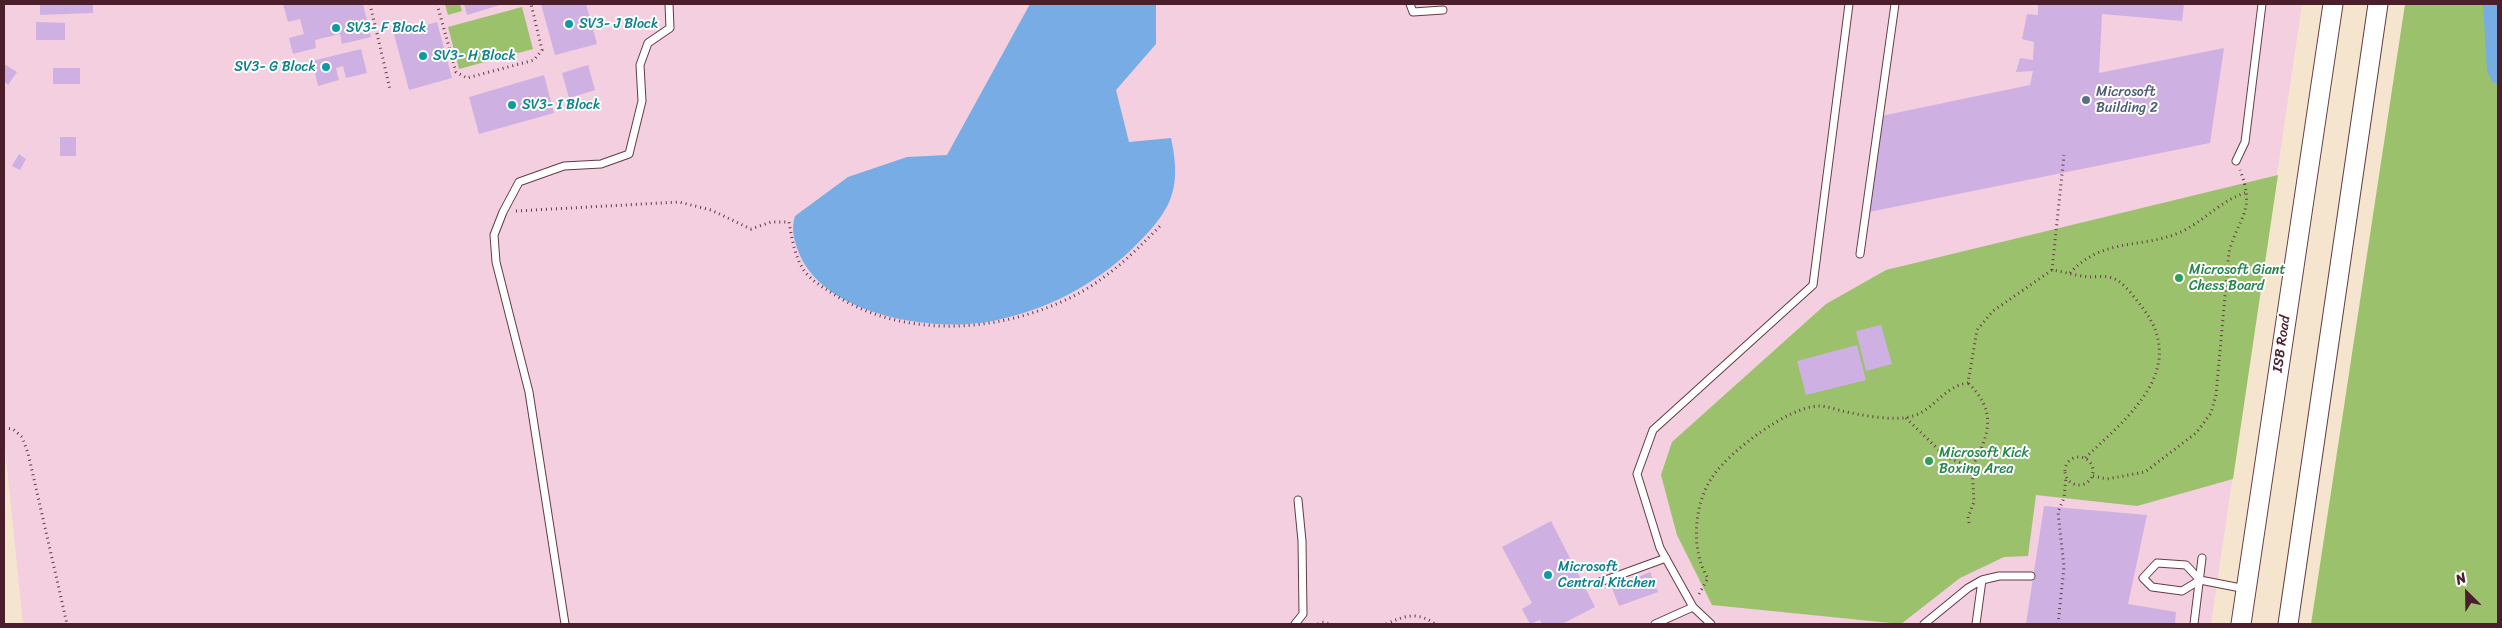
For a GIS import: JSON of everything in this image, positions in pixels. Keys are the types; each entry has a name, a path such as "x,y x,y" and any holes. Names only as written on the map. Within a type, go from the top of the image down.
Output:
{"main road":[{"name":"ISB Road","path":"2241,624 2333,4"},
{"path":"2288,624 2378,4"}],"lane":[{"path":"565,624 530,392 496,262 494,234 519,182 564,166 601,164 629,154 642,101 640,65 648,43 670,28 669,4"},
{"path":"1410,4 1413,12 1443,10"},
{"path":"1711,624 1693,607 1660,548 1637,474 1653,430 1813,285 1849,4"},
{"path":"1860,254 1895,4"},
{"path":"2236,161 2245,142 2262,4"},
{"path":"1295,624 1303,614 1302,541 1298,500"},
{"path":"1600,582 1666,558"},
{"path":"2194,624 2202,558"},
{"path":"2200,580 2182,591 2152,587 2140,578 2157,563 2167,563 2186,565 2200,580 2246,589"},
{"path":"1924,624 1968,588 1982,580 1998,576 2031,576"},
{"path":"1976,624 1982,580"},
{"path":"1655,624 1693,607"}],"path":[{"path":"370,4 390,89"},
{"path":"437,4 456,72 467,78 534,60 539,55 542,50 531,4"},
{"path":"2052,270 2064,155"},
{"path":"2093,476 2107,479 2145,472 2196,432 2211,413 2216,395 2229,252 2234,234 2245,216 2248,202 2245,193 2245,183 2236,161"},
{"path":"2069,273 2080,262 2101,250 2122,244 2165,238 2184,230 2233,197 2245,193"},
{"path":"503,212 679,202 711,210 751,229 771,222 789,222 797,258 815,283 852,305 893,319 927,325 961,326 996,323 1060,303 1093,286 1136,251 1162,224"},
{"path":"1968,383 1977,330 1993,311 2052,270 2088,277 2109,277 2126,288 2145,312 2156,335 2161,362 2153,383 2138,403 2122,423 2085,458"},
{"path":"1693,607 1708,578 1696,550 1696,532 1701,504 1712,476 1766,427 1795,412 1819,406 1867,416 1914,416 1956,385 1968,383"},
{"path":"1968,383 1980,394 1988,412 1988,430 1972,467 1974,502 1968,517 1969,523"},
{"path":"1906,417 1946,458 1972,467"},
{"path":"4,428 14,429 18,433 28,453 67,624"},
{"path":"2058,624 2064,584 2058,512 2064,498 2066,466 2074,458 2085,458 2093,465 2093,476 2085,484 2074,484 2066,477"},
{"path":"1386,624 1406,615 1430,620 1435,624"},
{"path":"1318,624 1321,622 1331,624"}],"shaded area":[{"path":"4,4 2302,4 2211,624 23,624 4,438"}],"green space":[{"path":"445,4 460,4 462,11 448,15"},
{"path":"2405,4 2498,4 2498,624 2311,624"},
{"path":"522,7 533,49 459,69 448,27"},
{"path":"2278,175 2233,479 2137,506 2036,495 2028,556 2004,557 1960,578 1901,624 1712,605 1677,535 1661,475 1672,442 1826,304 1886,270"}],"water":[{"path":"1030,4 1156,4 1156,44 1116,90 1129,142 1171,138 1174,157 1174,188 1170,201 1155,225 1115,264 1085,285 1034,310 997,320 972,324 915,322 857,306 832,292 812,275 799,253 793,225 795,216 848,177 907,157 947,155"},
{"path":"2483,4 2498,4 2498,83 2493,83 2487,71"}],"building":[{"path":"40,4 93,4 93,13 40,15"},
{"name":"SV3- F Block","path":"283,4 363,4 371,37 342,44 340,34 315,40 316,48 293,54 289,38 304,34 300,19 288,22"},
{"path":"464,4 503,4 467,15"},
{"name":"SV3- J Block","path":"541,4 586,4 597,44 555,55"},
{"name":"Microsoft Building 2","path":"2038,4 2184,4 2182,21 2102,14 2099,73 2224,48 2210,143 1869,212 1881,116 2030,85 2033,71 2016,72 2020,58 2033,60 2034,42 2022,39 2027,14 2038,15"},
{"path":"36,22 65,23 65,40 36,40"},
{"name":"SV3- H Block","path":"437,22 452,78 409,90 394,34"},
{"name":"SV3- G Block","path":"361,49 367,73 346,78 343,66 336,68 339,80 318,86 312,61"},
{"path":"4,64 17,72 8,85 4,81"},
{"path":"588,65 595,90 569,98 562,73"},
{"path":"53,68 80,68 80,84 53,84"},
{"name":"SV3- I Block","path":"544,75 554,113 479,134 469,97"},
{"path":"60,137 76,137 76,156 60,156"},
{"path":"19,154 26,159 20,170 12,166"},
{"path":"1881,325 1892,364 1866,371 1856,331"},
{"path":"1857,345 1866,380 1806,395 1797,361"},
{"path":"2044,506 2147,515 2128,604 2176,612 2175,624 2026,624"},
{"name":"Microsoft Central Kitchen","path":"1551,521 1595,607 1562,624 1542,624 1540,620 1530,624 1522,609 1532,603 1502,547"},
{"path":"1650,572 1658,592 1619,606 1612,588"}],"place":[{"name":"SV3- J Block","path":"569,24"},
{"name":"SV3- F Block","path":"336,28"},
{"name":"SV3- H Block","path":"423,56"},
{"name":"SV3- G Block","path":"326,67"},
{"name":"Microsoft Building 2","path":"2086,100"},
{"name":"SV3- I Block","path":"512,105"},
{"name":"Microsoft Giant Chess Board","path":"2179,278"},
{"name":"Microsoft Kick Boxing Area","path":"1929,461"},
{"name":"Microsoft Central Kitchen","path":"1548,575"}]}
